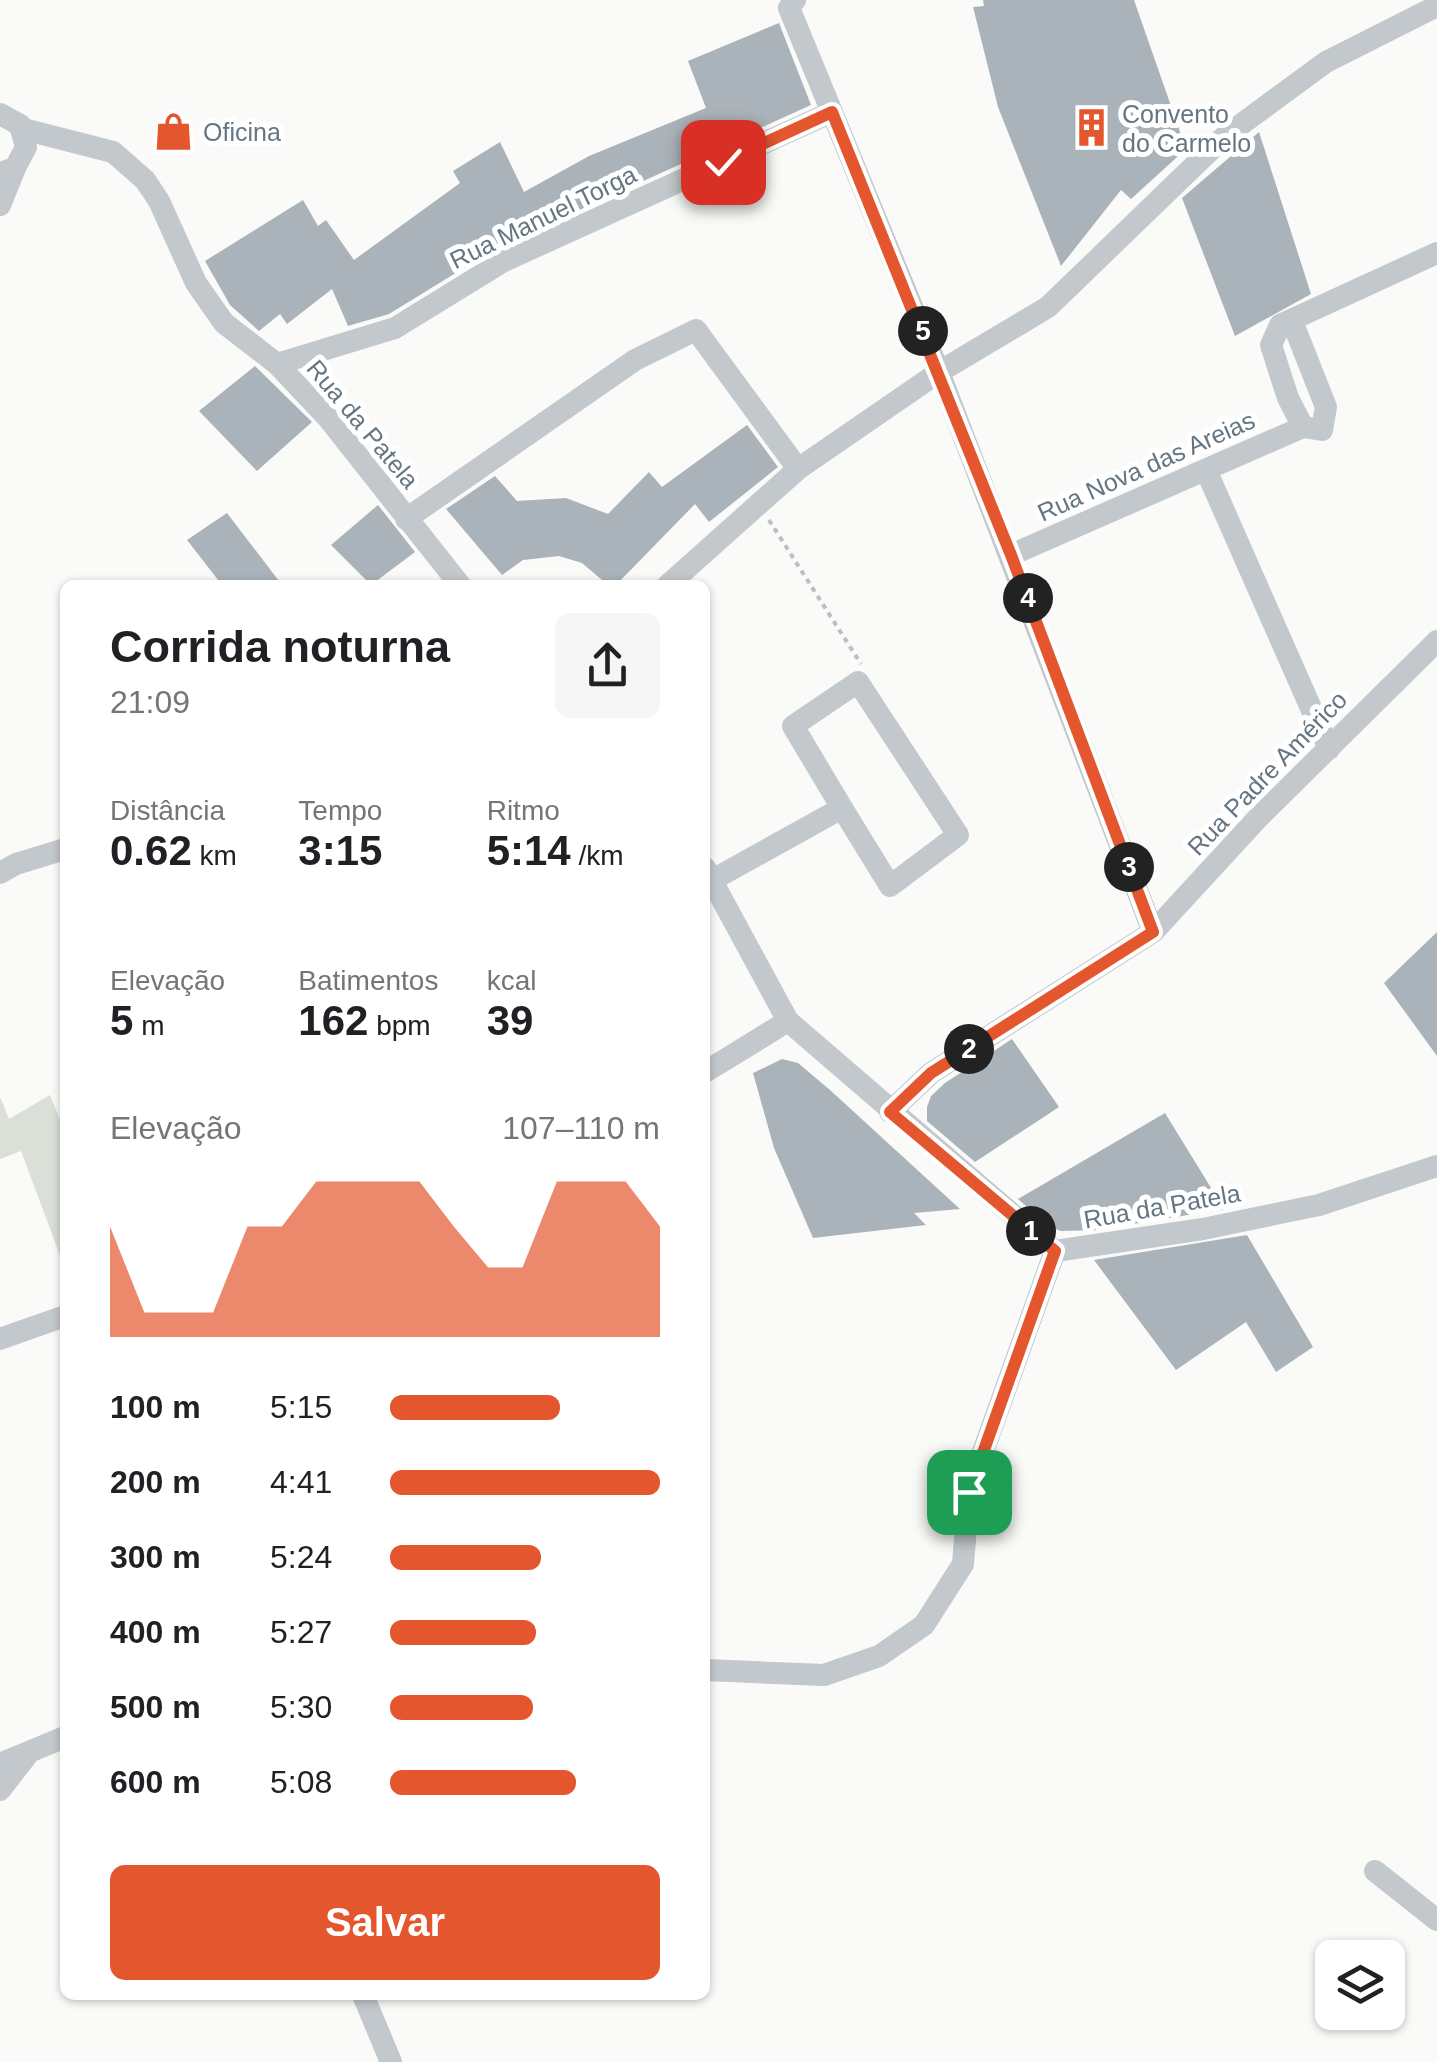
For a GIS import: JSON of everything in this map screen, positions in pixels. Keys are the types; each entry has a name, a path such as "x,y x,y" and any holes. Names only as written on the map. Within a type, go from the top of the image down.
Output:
{"street":[{"path":"795,0 790,8 1011,555 1153,932"},
{"path":"674,580 798,470 939,372 1048,307 1224,137 1312,72 1437,6"},
{"path":"0,91 13,122 13,166 0,205"},
{"name":"Rua Manuel Torga","path":"277,364 395,328 504,261 832,112"},
{"name":"Rua da Patela","path":"13,122 113,152 145,180 159,201 196,283 224,324 277,364 328,418 456,580"},
{"path":"13,166 64,140"},
{"path":"1303,427 1288,398 1271,345 1280,325 1437,253"},
{"name":"Rua Nova das Areias","path":"1011,555 1303,427 1322,430 1326,407 1292,321"},
{"path":"406,518 635,360 696,330 798,470"},
{"path":"1206,470 1329,748"},
{"name":"Rua Padre Américo","path":"890,1112 931,1073 1153,932 1437,641"},
{"path":"858,682 958,835 890,886 842,808 793,726 858,682"},
{"path":"710,876 842,808"},
{"path":"0,873 60,851"},
{"name":"Rua da Patela","path":"710,883 788,1021 1055,1251 1203,1230 1319,1205 1437,1166"},
{"path":"710,1069 788,1021"},
{"path":"710,1670 824,1676 879,1656 924,1625 964,1564 969,1492 1055,1251"},
{"path":"0,1338 60,1318"},
{"path":"0,1764 60,1739"},
{"path":"0,1790 30,1751"},
{"path":"1375,1871 1437,1920"},
{"path":"364,2000 391,2062"}],"path":[{"path":"759,503 861,665"}],"shaded area":[{"path":"50,1095 60,1120 60,1256 21,1151 0,1159 0,1097 9,1119"}],"building":[{"name":"Convento do Carmelo","path":"983,0 1134,0 1186,149 1131,199 1121,190 1061,266 998,107 973,7 984,6"},
{"path":"779,23 811,105 498,247 389,314 348,326 332,289 287,324 280,314 259,331 230,305 205,261 303,200 318,226 326,220 354,260 460,183 453,171 500,142 524,192 589,156 706,108 688,61"},
{"path":"1259,132 1311,294 1235,336 1182,198"},
{"path":"255,366 312,422 257,471 199,411"},
{"path":"747,425 778,467 709,522 695,504 621,580 602,580 582,563 559,556 523,560 502,575 446,509 495,476 517,501 566,498 608,514 649,472 662,487"},
{"path":"378,505 415,552 378,580 366,580 331,545"},
{"path":"227,513 278,580 218,580 187,540"},
{"path":"1437,932 1437,1056 1384,983"},
{"path":"1012,1039 1059,1107 975,1162 927,1121 927,1107 931,1096 945,1083"},
{"path":"782,1059 798,1063 960,1209 914,1213 926,1225 813,1238 774,1148 753,1073"},
{"path":"1165,1113 1224,1209 1097,1230 1061,1231 1050,1227 1018,1199"},
{"path":"1247,1235 1313,1347 1276,1372 1246,1322 1176,1370 1094,1260"}],"place":[{"name":"Convento do Carmelo","path":"1092,128"},
{"name":"Oficina","path":"173,132"}],"route":[{"path":"723,162 832,112 1011,555 1153,932 931,1073 890,1112 1055,1251 969,1492"}]}
